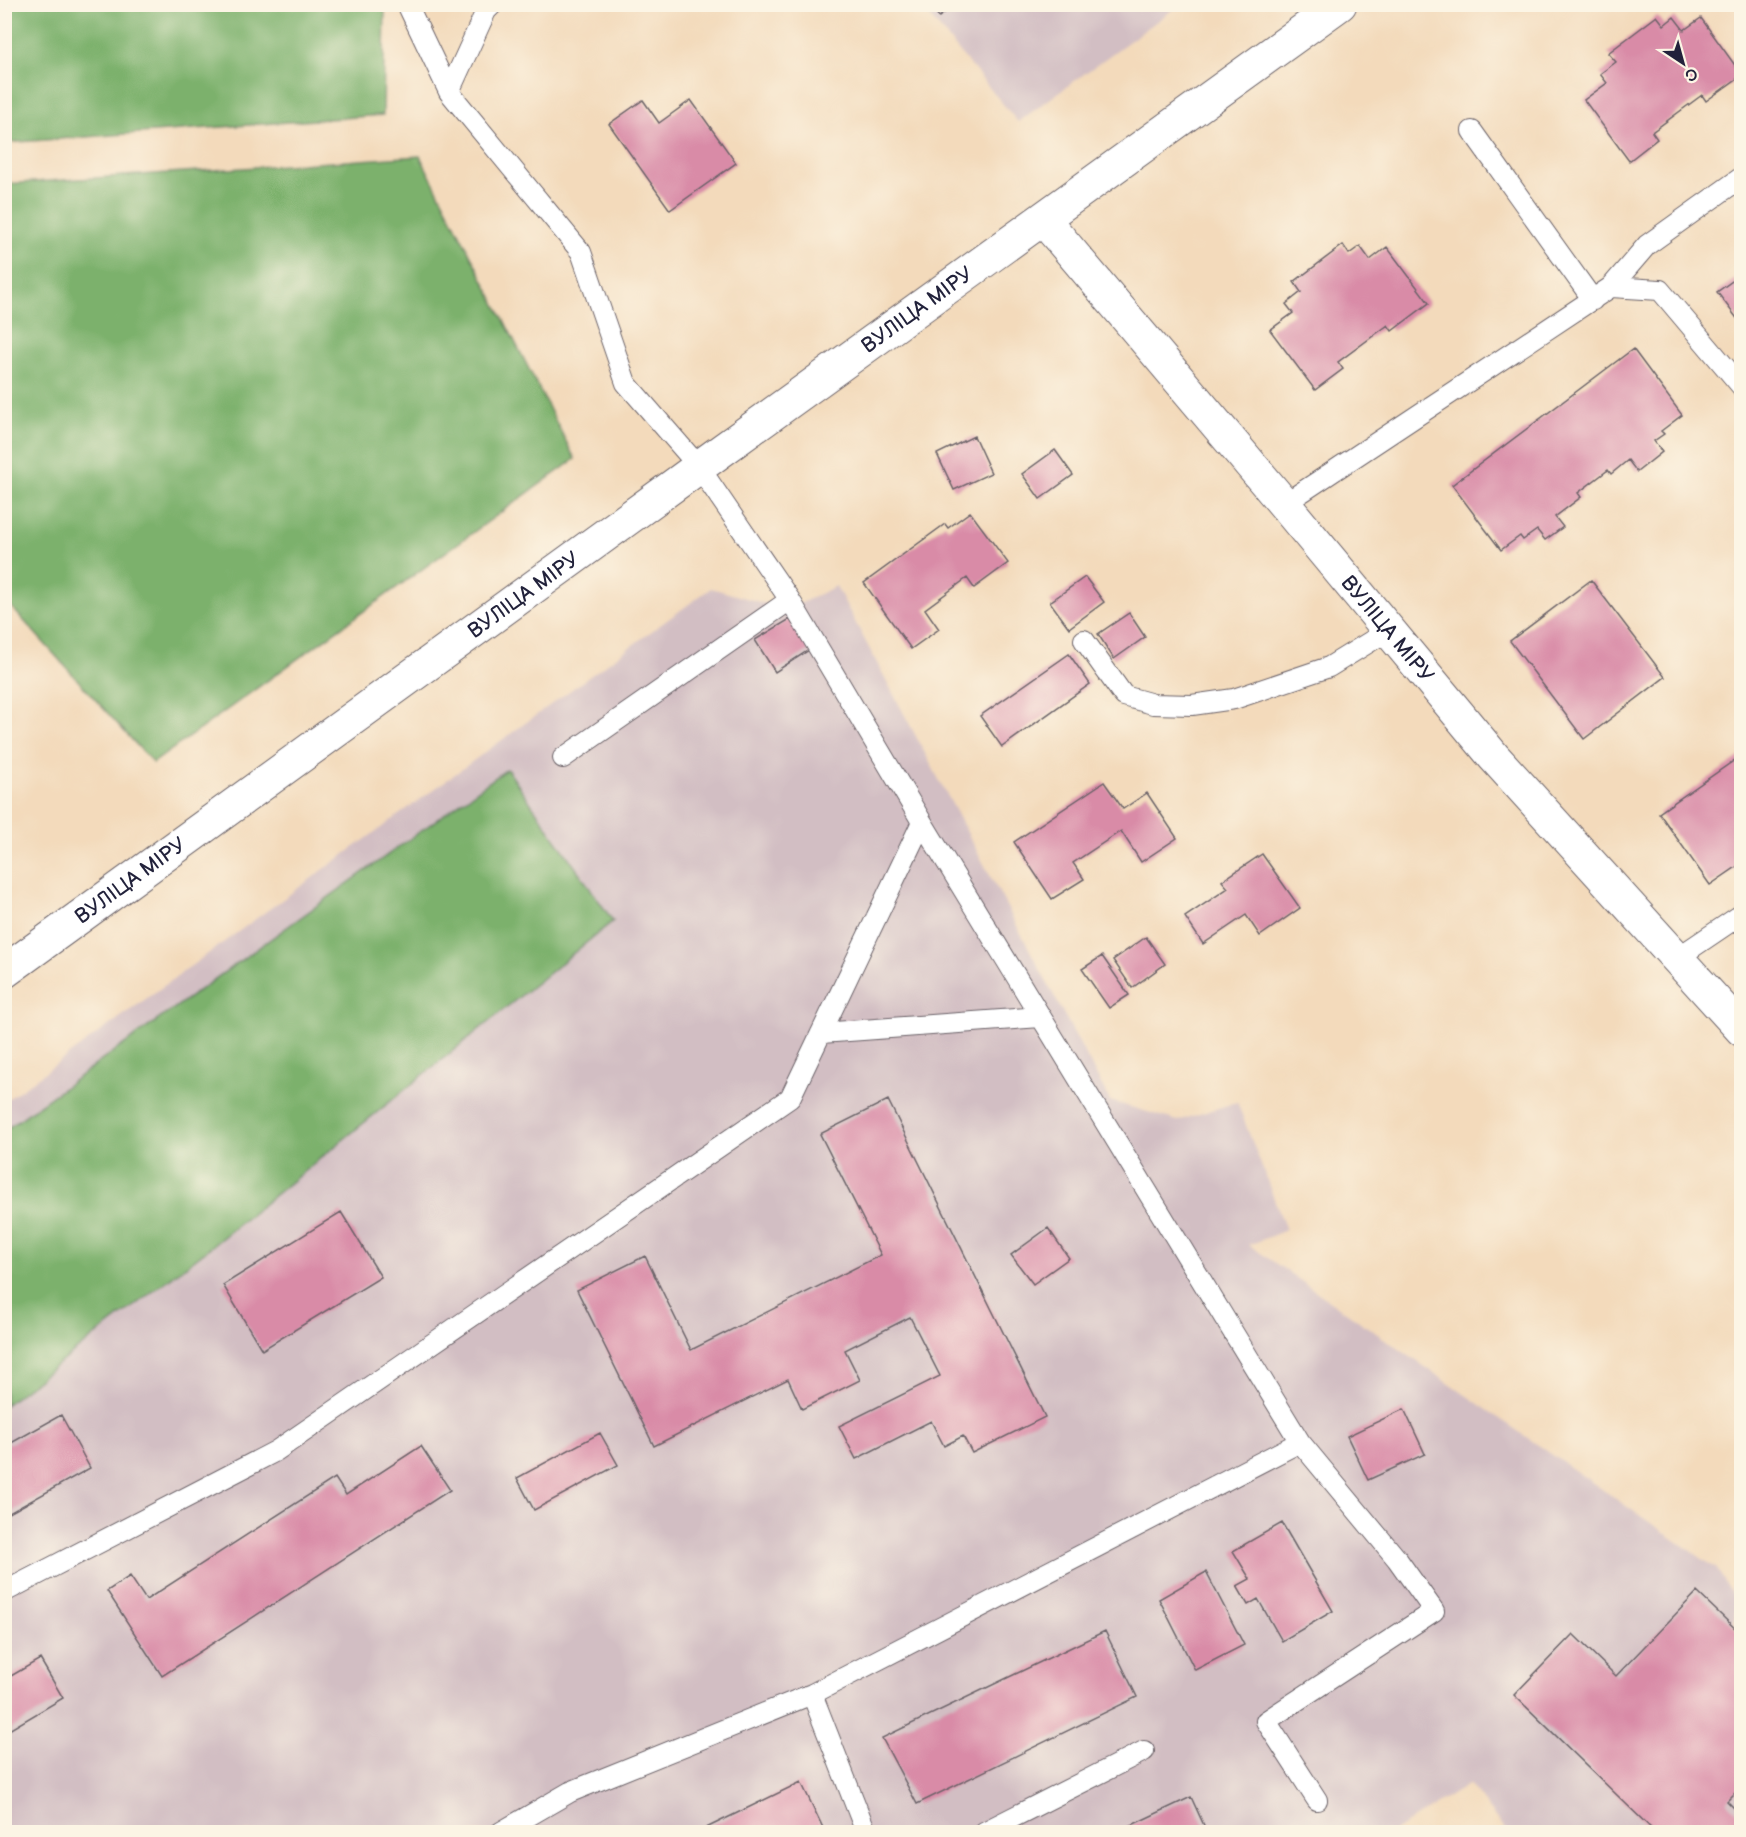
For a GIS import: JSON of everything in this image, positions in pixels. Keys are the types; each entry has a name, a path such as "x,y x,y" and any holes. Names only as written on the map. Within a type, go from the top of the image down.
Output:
{"main road":[{"name":"ВУЛІЦА МІРУ","path":"4,972 1340,4"},
{"name":"ВУЛІЦА МІРУ","path":"1044,220 1494,757 1742,1030"}],"lane":[{"path":"406,4 449,92 581,252 626,383 699,467 790,600 922,822 1300,1442 1397,1559 1434,1611 1266,1721 1317,1800"},
{"path":"449,92 486,11 493,4"},
{"path":"1472,131 1593,300"},
{"path":"1284,504 1593,300 1611,287 1647,245 1742,177"},
{"path":"1611,287 1660,290 1742,387"},
{"path":"563,758 790,600"},
{"path":"1084,640 1124,696 1153,704 1192,705 1234,699 1329,667 1389,630"},
{"path":"4,1592 276,1451 790,1098 922,822"},
{"path":"1677,958 1742,914"},
{"path":"821,1033 1041,1017"},
{"path":"501,1833 570,1792 812,1694 1300,1442"},
{"path":"812,1694 866,1833"},
{"path":"984,1833 1144,1751"}],"shaded area":[{"path":"920,5 1179,5 1018,122"},
{"path":"836,586 1110,1101 1178,1121 1237,1102 1286,1230 1249,1245 1717,1569 1736,1601 1734,1628 1741,1635 1741,1832 1507,1832 1469,1784 1393,1832 5,1832 4,1102 711,588 787,610"}],"green space":[{"path":"5,4 385,5 383,115 5,143"},
{"path":"420,156 575,459 153,763 5,600 5,184"},
{"path":"507,769 613,921 212,1246 5,1405 5,1130"}],"building":[{"path":"929,4 956,4 939,17"},
{"path":"1657,16 1664,25 1674,17 1684,30 1701,18 1742,75 1706,101 1702,95 1652,132 1657,139 1629,161 1584,100 1607,83 1600,74 1616,62 1608,53"},
{"path":"643,100 659,123 691,100 736,163 670,210 609,124"},
{"path":"1343,245 1349,254 1360,246 1370,260 1387,247 1429,303 1392,331 1388,325 1338,362 1343,369 1315,390 1270,330 1293,313 1286,304 1301,292 1294,282"},
{"path":"1742,274 1742,325 1717,292"},
{"path":"1633,349 1682,415 1661,431 1664,434 1654,441 1662,452 1637,472 1628,460 1611,474 1608,470 1578,493 1581,497 1555,517 1563,527 1545,540 1537,530 1523,540 1520,536 1501,550 1452,485"},
{"path":"974,436 991,473 954,490 937,454"},
{"path":"1055,450 1073,475 1040,499 1022,474"},
{"path":"970,512 1008,563 974,588 967,578 925,609 939,629 911,649 864,583 945,524 948,528"},
{"path":"1085,577 1104,602 1069,628 1050,602"},
{"path":"1591,580 1665,677 1584,739 1510,641"},
{"path":"1129,613 1145,637 1114,659 1098,634"},
{"path":"790,619 809,650 775,672 755,640"},
{"path":"1069,654 1090,684 1002,747 980,716"},
{"path":"1742,755 1742,863 1710,885 1659,813"},
{"path":"1104,782 1123,809 1147,793 1177,838 1141,862 1121,831 1073,863 1084,879 1052,899 1014,842"},
{"path":"1262,854 1300,908 1260,936 1246,915 1203,944 1185,917 1228,888 1222,881"},
{"path":"1146,937 1165,964 1132,988 1113,960"},
{"path":"1102,956 1129,995 1109,1008 1082,969"},
{"path":"888,1100 1045,1417 972,1453 963,1436 944,1446 931,1421 856,1459 839,1426 940,1376 910,1317 845,1350 860,1380 802,1409 788,1379 654,1446 577,1290 645,1256 691,1350 881,1255 820,1134"},
{"path":"341,1212 381,1277 262,1350 223,1285"},
{"path":"1048,1228 1069,1258 1033,1284 1011,1255"},
{"path":"1404,1409 1425,1454 1368,1480 1347,1436"},
{"path":"61,1415 90,1468 4,1516 4,1447"},
{"path":"600,1433 618,1465 534,1510 517,1478"},
{"path":"421,1446 450,1490 162,1676 107,1591 130,1576 146,1600 335,1478 346,1495"},
{"path":"1282,1523 1333,1611 1282,1641 1258,1599 1248,1605 1237,1586 1250,1579 1233,1551"},
{"path":"1206,1572 1244,1645 1195,1670 1159,1599"},
{"path":"1697,1592 1742,1635 1742,1786 1727,1801 1742,1816 1742,1832 1655,1832 1514,1695 1573,1634 1616,1676"},
{"path":"1105,1631 1137,1697 917,1804 882,1738"},
{"path":"40,1659 63,1698 4,1733 4,1680"},
{"path":"801,1782 825,1832 698,1832"},
{"path":"1191,1797 1207,1832 1117,1832"}]}
